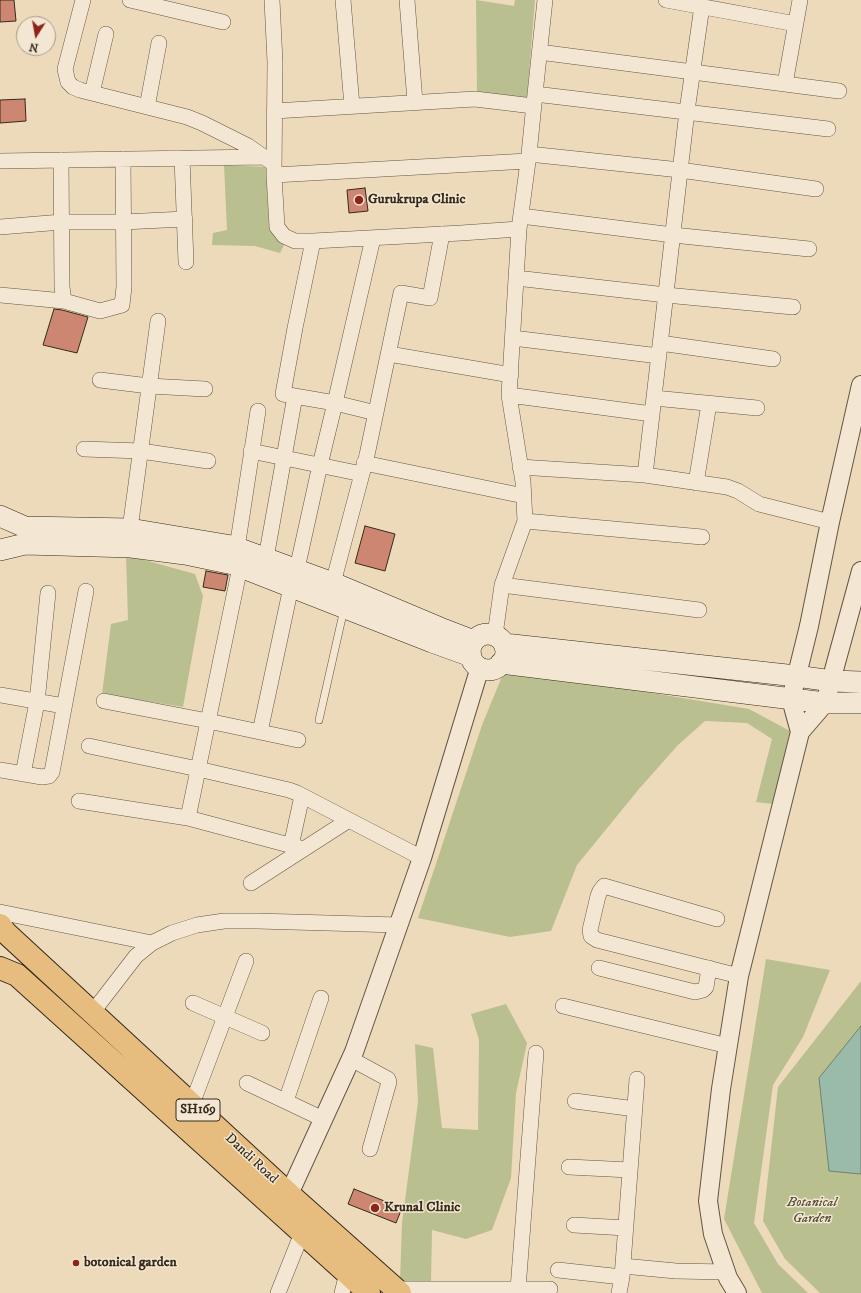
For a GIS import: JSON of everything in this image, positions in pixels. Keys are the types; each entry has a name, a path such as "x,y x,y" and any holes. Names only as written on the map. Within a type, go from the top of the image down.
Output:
{"main road":[{"path":"0,516 25,527 130,529 232,546 239,557 294,578 334,583 440,628 492,669 500,648"},
{"path":"0,550 25,544 131,547 185,554 233,564 239,557"},
{"path":"239,557 266,558 294,578 344,608 432,642 475,655"},
{"path":"475,655 478,637 484,634 500,648 791,699 825,704 861,703"},
{"path":"500,648 796,676 832,681 861,682"},
{"name":"Dandi Road","path":"0,925 4,932 92,1013 289,1194 398,1291"},
{"name":"Dandi Road","path":"0,968 17,975 302,1233 344,1283 369,1293"}],"street":[{"path":"83,0 65,69 68,82 73,87 187,117 202,123 248,146 270,166"},
{"path":"130,0 223,22"},
{"path":"272,0 275,62 274,111 270,166 277,227 284,236 295,241 313,241 442,234 520,222 673,235 809,249"},
{"path":"343,0 352,106"},
{"path":"407,0 414,102"},
{"path":"500,648 502,585 525,521 523,482 509,395 520,222 529,158 534,100 546,0"},
{"path":"666,0 796,24"},
{"path":"785,84 800,0"},
{"path":"645,475 687,111 702,6"},
{"path":"92,93 106,34"},
{"path":"147,107 160,43"},
{"path":"540,52 692,71 839,92"},
{"path":"274,111 476,99 534,100 687,111 828,129"},
{"path":"182,158 186,262"},
{"path":"0,160 182,158 270,166 529,158 680,170 816,188"},
{"path":"0,295 64,300 100,311 122,305 124,288 123,159"},
{"path":"61,160 62,287 64,300"},
{"path":"0,227 62,222 123,222 185,219"},
{"path":"334,583 367,455 402,293 430,298 442,234"},
{"path":"260,732 373,238"},
{"path":"313,241 283,394 335,403 376,413"},
{"path":"516,278 793,307"},
{"path":"130,529 158,321"},
{"path":"513,338 773,358"},
{"path":"389,354 511,375"},
{"path":"100,380 149,386 205,389"},
{"path":"800,732 791,699 809,626 830,522 861,385"},
{"path":"509,395 652,414"},
{"path":"266,558 295,396"},
{"path":"654,398 757,408"},
{"path":"696,483 709,404"},
{"path":"188,818 239,557 251,451 258,411"},
{"path":"84,449 141,452 208,461"},
{"path":"251,451 320,465 363,468 524,496"},
{"path":"520,467 645,475 727,487 738,491 759,504 830,522"},
{"path":"525,521 702,537"},
{"path":"737,1293 728,1278 713,1234 708,1201 721,1089 739,976 800,732 825,704 861,571"},
{"path":"502,585 699,610"},
{"path":"0,770 46,777 52,772 86,591"},
{"path":"23,774 37,702 48,593"},
{"path":"282,1215 289,1194 351,1059 422,858 475,655"},
{"path":"0,695 64,706"},
{"path":"104,701 298,740"},
{"path":"89,746 289,790 422,858"},
{"path":"298,847 302,796"},
{"path":"79,801 188,818 298,847"},
{"path":"251,884 298,847 348,820"},
{"path":"716,918 604,886 598,896 590,930 591,936 597,940 739,976"},
{"path":"0,912 152,943"},
{"path":"92,1013 136,956 152,943 172,932 197,925 224,921 285,921 398,925"},
{"path":"192,1104 246,961"},
{"path":"599,968 695,992 703,990 706,987 709,968"},
{"path":"286,1101 321,998"},
{"path":"193,1003 224,1018 262,1033"},
{"path":"563,1006 728,1046"},
{"path":"518,1289 536,1053"},
{"path":"351,1059 388,1079 389,1082 370,1149"},
{"path":"619,1293 626,1228 637,1079"},
{"path":"247,1083 323,1119"},
{"path":"575,1101 635,1109"},
{"path":"569,1167 630,1170"},
{"path":"574,1225 626,1228"},
{"path":"278,1293 302,1233"},
{"path":"558,1270 622,1272 726,1272"},
{"path":"398,1291 550,1289"}],"lane":[{"path":"319,720 344,608"}],"green space":[{"path":"476,0 514,6 515,0 535,0 527,98 477,94"},
{"path":"224,165 266,167 269,228 284,245 280,253 255,246 212,245 213,233 227,230"},
{"path":"126,555 195,574 203,596 183,707 102,694 111,624 128,620"},
{"path":"503,674 628,689 749,709 790,731 773,804 756,802 772,739 747,723 705,721 678,745 639,789 577,865 551,931 510,937 418,918 482,725"},
{"path":"766,959 830,970 803,1037 773,1085 754,1223 778,1264 808,1293 762,1293 724,1219"},
{"name":"Botanical Garden","path":"861,981 861,1293 820,1293 785,1259 763,1221 778,1087"},
{"path":"506,1004 527,1043 516,1093 511,1178 492,1230 466,1239 432,1230 431,1282 400,1281 402,1223 418,1102 415,1044 433,1048 442,1128 478,1130 479,1040 471,1014"}],"shaded area":[{"path":"861,1026 861,1174 829,1171 819,1078"}],"building":[{"path":"0,0 14,0 16,21 0,22"},
{"path":"25,99 26,121 0,123 0,100"},
{"path":"365,188 368,211 349,213 347,190"},
{"path":"54,309 88,317 77,353 43,345"},
{"path":"365,526 395,534 385,571 355,563"},
{"path":"206,571 228,575 225,591 203,587"},
{"path":"354,1189 402,1208 396,1223 348,1204"}],"place":[{"name":"Gurukrupa Clinic","path":"359,200"},
{"name":"Krunal Clinic","path":"375,1208"},
{"name":"botonical garden","path":"76,1263"}]}
